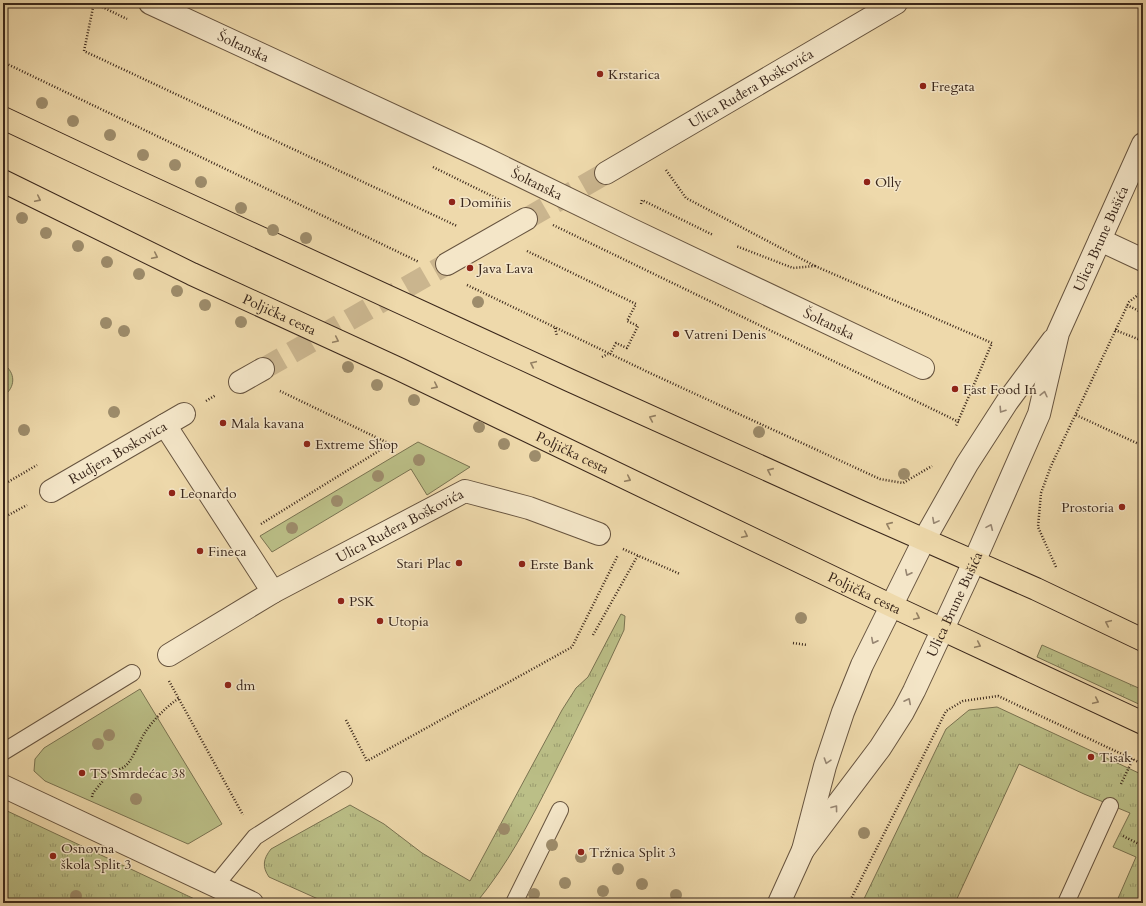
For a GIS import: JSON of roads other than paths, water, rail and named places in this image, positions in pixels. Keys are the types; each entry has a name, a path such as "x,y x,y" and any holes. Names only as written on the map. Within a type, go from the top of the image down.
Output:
{"main road":[{"path":"3,118 554,374 974,562 1143,640"},
{"name":"Poljička cesta","path":"3,181 192,274 399,369 892,606 1143,723"}],"street":[{"name":"Šoltanska","path":"150,3 480,156 923,368"},
{"name":"Ulica Ruđera Boškovića","path":"606,173 896,3"},
{"name":"Ulica Brune Bušića","path":"803,850 880,748 903,712 974,562 1040,414 1058,333 1143,144"},
{"path":"436,265 492,238 526,219"},
{"path":"1100,240 1143,260"},
{"name":"Ulica Brune Bušića","path":"779,903 803,850 825,766 843,712 862,666 924,540 967,464 1007,402 1058,333"},
{"name":"Rudjera Boskovica","path":"51,491 184,414"},
{"path":"165,425 273,592"},
{"name":"Ulica Ruđera Boškovića","path":"169,655 273,592 465,492 529,508 599,534"},
{"path":"3,786 252,903"}],"lane":[{"path":"3,752 132,673"},
{"path":"215,886 255,837 344,780"},
{"path":"1066,903 1110,806"},
{"path":"514,903 560,810"}],"tunnel":[{"path":"526,219 606,173"},
{"path":"263,369 447,264"}],"place":[{"name":"Krstarica","path":"600,74"},
{"name":"Fregata","path":"923,86"},
{"name":"Olly","path":"867,182"},
{"name":"Dominis","path":"452,202"},
{"name":"Java Lava","path":"470,268"},
{"name":"Vatreni Denis","path":"676,334"},
{"name":"Fast Food In","path":"955,389"},
{"name":"Mala kavana","path":"223,423"},
{"name":"Extreme Shop","path":"307,444"},
{"name":"Leonardo","path":"172,493"},
{"name":"Prostoria","path":"1122,507"},
{"name":"Fineca","path":"200,551"},
{"name":"Stari Plac","path":"459,563"},
{"name":"Erste Bank","path":"522,564"},
{"name":"PSK","path":"341,601"},
{"name":"Utopia","path":"380,621"},
{"name":"dm","path":"228,685"},
{"name":"Tisak","path":"1091,757"},
{"name":"TS Smrdećac 38","path":"82,773"},
{"name":"Tržnica Split 3","path":"581,852"},
{"name":"Osnovna škola Split 3","path":"53,856"}]}
